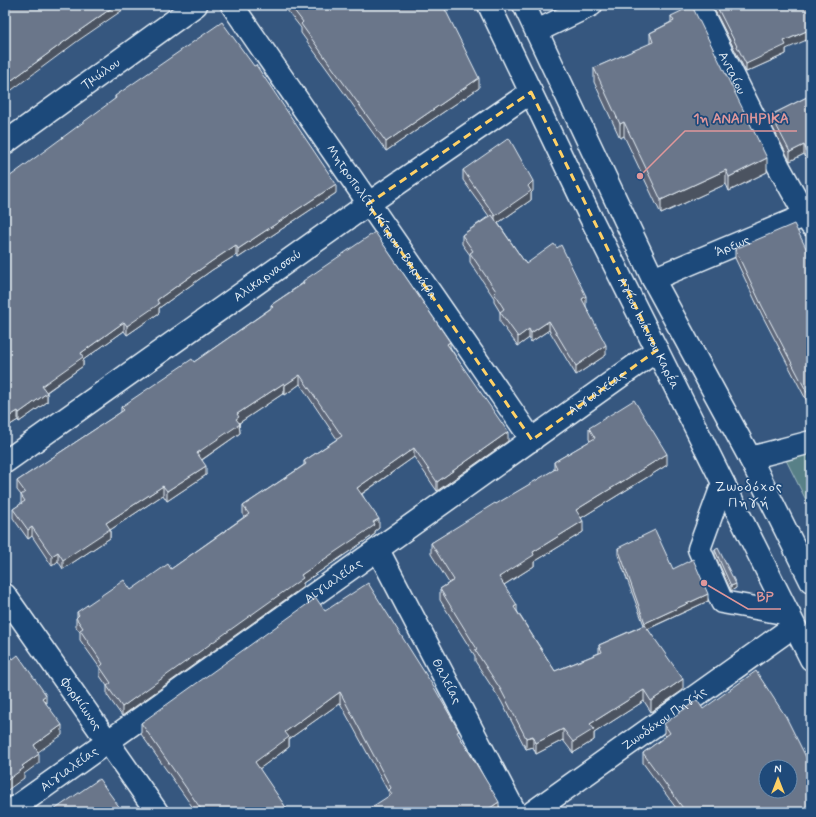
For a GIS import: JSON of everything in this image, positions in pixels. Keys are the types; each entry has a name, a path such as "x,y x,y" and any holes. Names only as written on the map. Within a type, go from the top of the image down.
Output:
{"street":[{"name":"Τμώλου","path":"5,142 196,5"},
{"name":"Μητροπολίτη Κίτρους Βαρνάβα","path":"232,5 532,440"},
{"name":"Αγίου Ιωάννου Καρέα","path":"489,5 532,92 587,210 811,659"},
{"path":"524,5 654,279 750,458 811,581"},
{"path":"537,32 591,5"},
{"name":"Ανταίου","path":"698,5 779,167 810,218"},
{"name":"Αλικαρνασσού","path":"5,462 368,204 532,92"},
{"name":"Άρεως","path":"654,279 810,218"},
{"name":"Αιγιαλείας","path":"9,812 657,350"},
{"path":"750,458 811,442"},
{"path":"723,483 699,549 722,602 791,620"},
{"name":"Θαλείας","path":"378,550 515,812"},
{"name":"Φορμίωνος","path":"5,595 157,812"},
{"name":"Ζωοδόχου Πηγής","path":"533,812 791,620"}],"highlighted area":[{"path":"531,92 657,350 532,440 368,204"}],"green space":[{"path":"811,450 811,510 784,456"}],"building":[{"path":"5,5 116,5 5,85"},
{"path":"290,5 443,5 479,78 386,142 301,24 303,22"},
{"path":"716,5 811,5 811,29 784,41 786,45 746,64"},
{"path":"692,6 767,158 729,177 726,170 661,200 624,122 620,124 594,68 653,42 650,33 674,21 671,16"},
{"path":"222,22 254,66 256,65 336,184 238,249 236,245 212,261 157,300 159,304 127,326 124,322 81,353 83,357 42,386 47,393 19,413 18,411 5,419 5,180 116,98 115,96"},
{"path":"811,95 811,159 804,145 790,152 771,115"},
{"path":"509,138 533,181 528,186 531,191 495,216 463,170"},
{"path":"492,215 526,264 554,244 557,248 561,245 586,296 582,299 606,345 576,366 549,321 531,333 529,329 518,337 500,312 504,309 494,293 496,291 470,253 473,251 462,235"},
{"path":"794,224 810,256 811,255 811,400 762,306 735,249"},
{"path":"375,232 450,342 447,344 508,432 437,482 414,448 357,488 379,519 373,522 375,525 301,575 303,578 122,707 107,686 111,683 100,667 103,664 80,630 83,628 76,618 79,615 77,612 124,580 131,590 168,564 171,569 249,514 243,506 306,464 304,461 342,436 300,375 285,385 284,383 237,414 239,417 236,419 240,424 197,453 206,466 167,491 163,486 106,523 110,529 63,560 58,552 52,556 32,527 28,530 13,509 25,501 21,495 25,492 17,481 124,410 121,407 192,359 194,362 273,307 271,305 304,283 303,281"},
{"path":"634,400 667,454 576,510 583,521 533,552 534,555 499,577 517,605 514,607 555,671 602,652 599,645 645,625 683,679 651,701 644,690 590,724 594,729 573,742 563,729 536,743 533,736 526,738 501,690 475,650 477,649 440,589 454,580 431,543 495,503 496,504 557,468 554,462 595,438 589,428"},
{"path":"655,530 673,569 693,559 708,594 645,623 618,548"},
{"path":"718,548 736,584 731,586 715,550"},
{"path":"368,583 435,689 459,731 457,732 499,802 484,812 364,812 392,794 389,790 391,788 340,692 285,732 289,737 255,762 289,812 203,812 141,723 316,598 325,611"},
{"path":"5,647 13,659 18,655 46,695 42,698 62,725 34,745 39,754 22,766 24,768 5,782"},
{"path":"756,671 786,717 811,767 811,812 683,812 685,811 643,753 670,733 664,724 697,700 703,709"},
{"path":"99,779 123,812 51,812"}],"place":[{"name":"1η ΑΝΑΠΗΡΙΚΑ","path":"640,176"},
{"name":"BP","path":"704,583"}],"district":[{"name":"Ζωοδόχος Πηγή","path":"749,496"}]}
